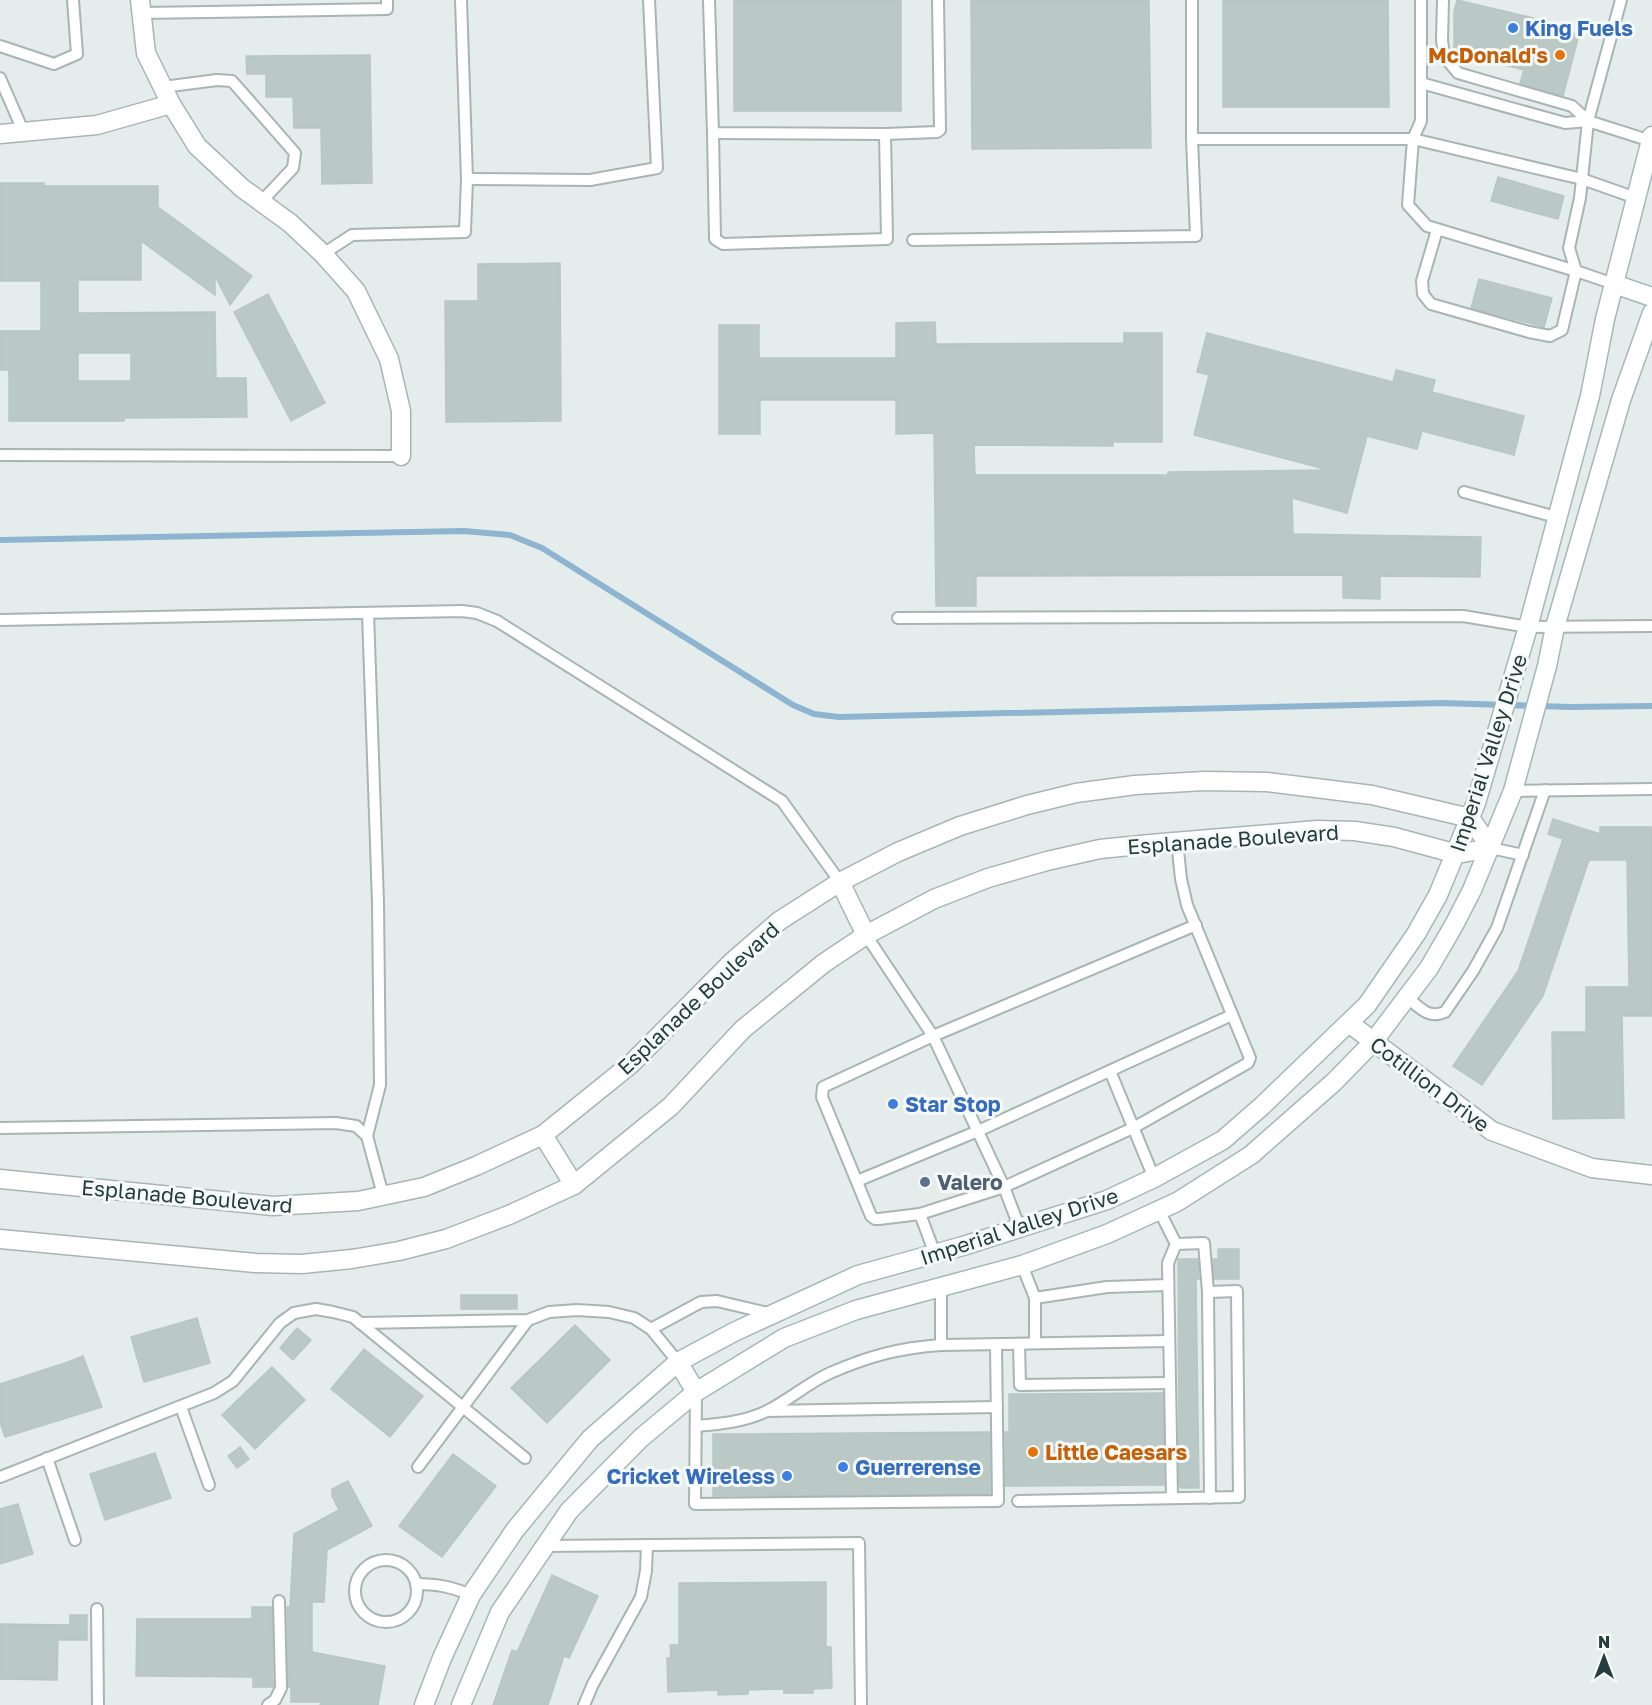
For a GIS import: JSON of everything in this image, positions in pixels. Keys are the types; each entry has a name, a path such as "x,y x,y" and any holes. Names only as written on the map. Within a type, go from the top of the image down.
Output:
{"street":[{"path":"141,7 146,53 171,104 197,146 242,188 290,223 323,254 356,291 389,359 401,411 401,456"},
{"path":"0,134 98,125 171,104"},
{"name":"Imperial Valley Drive","path":"424,1705 442,1658 471,1595 515,1530 590,1439 678,1362 772,1314 858,1275 1020,1229 1107,1200 1154,1178 1223,1140 1262,1106 1367,1005 1416,934 1438,895 1457,854 1496,742 1590,396 1614,284 1651,138"},
{"path":"1614,284 1652,297"},
{"name":"Imperial Valley Drive","path":"461,1705 500,1612 569,1512 641,1438 696,1392 784,1338 856,1310 1022,1265 1107,1234 1177,1202 1251,1155 1334,1082 1373,1042 1429,968 1454,925 1491,848 1524,755 1556,627 1621,400 1652,314"},
{"name":"Esplanade Boulevard","path":"0,1179 273,1206 358,1201 424,1187 543,1135 631,1064 732,962 779,921 840,882 898,852 960,826 1027,805 1135,785 1204,781 1278,783 1372,795 1470,818"},
{"path":"1470,818 1491,848"},
{"name":"Esplanade Boulevard","path":"0,1239 255,1263 302,1264 399,1251 446,1239 509,1215 574,1185 671,1106 743,1029 824,963 866,935 934,899 988,878 1100,849 1317,830 1355,831 1394,837 1457,854 1491,848"},
{"path":"840,882 866,935"},
{"name":"Cotillion Drive","path":"1349,1023 1492,1131 1592,1168 1652,1176"},
{"path":"1232,1132 1251,1155"},
{"path":"543,1135 574,1185"},
{"path":"935,1254 941,1287"},
{"path":"678,1362 696,1392"},
{"path":"471,1595 500,1612"}],"lane":[{"path":"0,46 54,64 77,54 73,0"},
{"path":"141,7 331,5 387,9 387,0"},
{"path":"323,254 352,235 465,232 467,179 461,0"},
{"path":"467,179 590,180 657,168 649,0"},
{"path":"709,0 715,239 723,244 887,239 885,134"},
{"path":"713,133 937,132 940,130 938,0"},
{"path":"913,240 1196,236 1192,138 1192,0"},
{"path":"1421,0 1421,121 1413,138 1408,205 1427,226 1437,230 1614,284"},
{"path":"1443,0 1444,56 1458,73 1572,106 1588,121"},
{"path":"1437,230 1422,281 1424,294 1431,304 1550,336 1562,330 1576,271 1569,248 1580,198 1588,121 1619,1"},
{"path":"0,78 24,133"},
{"path":"163,87 217,80 232,81 295,153 293,168 261,202"},
{"path":"1421,83 1565,123 1588,121 1651,138"},
{"path":"1192,138 1413,138 1582,179 1636,198"},
{"path":"0,455 401,456"},
{"path":"1464,492 1556,517"},
{"path":"0,620 462,611 477,613 497,621 782,801 840,882"},
{"path":"368,613 378,902 380,1085 367,1136 383,1196"},
{"path":"898,618 1463,616 1528,627 1652,626"},
{"path":"1513,790 1652,789"},
{"path":"1407,997 1430,1015 1438,1015 1445,1012 1473,971 1497,928 1545,790"},
{"path":"1177,841 1187,905 1196,925 1250,1058 1248,1063 1133,1128 1004,1187 920,1214 875,1219 871,1216 822,1097 823,1087 933,1036 1196,925"},
{"path":"1491,848 1523,855"},
{"path":"866,935 933,1036 1004,1187 1020,1229"},
{"path":"857,1181 978,1131 1232,1015"},
{"path":"1110,1071 1154,1178"},
{"path":"0,1128 336,1123 356,1126 367,1136"},
{"path":"1159,1210 1176,1244 1168,1263 1172,1498"},
{"path":"920,1214 935,1254"},
{"path":"1176,1244 1204,1243 1208,1292 1210,1498"},
{"path":"1022,1265 1035,1298 1035,1343"},
{"path":"1035,1298 1107,1287 1168,1285"},
{"path":"941,1287 941,1345"},
{"path":"1018,1501 1239,1497 1237,1291 1208,1292"},
{"path":"651,1329 702,1302 717,1301 772,1314"},
{"path":"0,1477 214,1393 233,1381 280,1323 294,1313 316,1309 353,1317 525,1458"},
{"path":"360,1323 528,1320 549,1311 609,1311 634,1318 651,1329 678,1362"},
{"path":"418,1467 528,1320"},
{"path":"696,1426 738,1422 767,1411 828,1374 906,1347 1168,1341"},
{"path":"696,1392 695,1504 998,1502 996,1344"},
{"path":"1019,1344 1020,1385 1170,1383"},
{"path":"181,1407 209,1485"},
{"path":"767,1411 997,1407"},
{"path":"47,1458 75,1540"},
{"path":"544,1546 859,1543 861,1705"},
{"path":"584,1705 592,1684 641,1597 646,1571 647,1545"},
{"path":"376,1562 396,1562 406,1567 416,1584 415,1604 409,1613 400,1619 380,1622 363,1612 357,1604 356,1584 360,1574 376,1562"},
{"path":"416,1584 451,1586 471,1595"},
{"path":"268,1705 275,1700 281,1688 279,1601"},
{"path":"98,1609 98,1705"}],"building":[{"path":"734,0 901,0 901,111 734,111"},
{"path":"971,0 1149,0 1151,148 972,149"},
{"path":"1223,0 1388,0 1389,107 1223,107"},
{"path":"1457,0 1555,23 1554,28 1579,35 1563,96 1520,83 1524,70 1454,52 1454,12"},
{"path":"370,55 372,183 322,184 321,128 294,128 293,97 266,97 266,74 247,74 246,56"},
{"path":"1498,177 1564,196 1558,219 1491,201"},
{"path":"0,183 44,183 44,186 158,186 158,207 252,276 230,305 215,276 215,295 141,241 141,280 78,280 78,313 215,312 216,378 246,378 247,417 124,418 124,421 9,421 9,370 0,370 0,331 41,331 41,281 0,281","holes":["78,353 131,353 131,381 78,381"]},
{"path":"560,263 561,421 446,422 445,301 478,301 478,264"},
{"path":"1479,279 1552,298 1544,327 1471,308"},
{"path":"268,294 325,403 291,421 234,312"},
{"path":"935,322 936,344 1124,343 1124,333 1162,333 1162,442 1113,442 1113,446 974,445 975,475 1168,475 1168,472 1321,470 1321,468 1194,435 1209,375 1197,372 1207,333 1393,382 1396,370 1435,380 1432,392 1524,416 1514,455 1422,431 1417,449 1367,436 1347,513 1292,498 1293,534 1481,537 1480,577 1380,576 1380,599 1343,598 1343,575 976,576 976,606 936,606 934,433 896,434 896,400 760,400 760,434 719,434 719,325 759,325 759,358 896,358 896,323"},
{"path":"1553,819 1600,834 1600,827 1652,827 1652,1016 1622,1016 1624,1118 1553,1119 1552,1032 1586,1032 1586,987 1629,987 1627,860 1589,860 1543,996 1482,1085 1453,1066 1518,971 1563,839 1548,834"},
{"path":"1218,1249 1239,1249 1239,1279 1214,1279 1213,1259 1218,1259"},
{"path":"1178,1259 1198,1259 1199,1279 1196,1279 1199,1488 1181,1488 1179,1485"},
{"path":"461,1295 517,1295 517,1309 461,1309"},
{"path":"197,1318 210,1363 144,1382 131,1337"},
{"path":"575,1325 610,1360 547,1423 511,1388"},
{"path":"297,1328 311,1340 293,1360 280,1348"},
{"path":"364,1349 423,1396 390,1437 331,1389"},
{"path":"83,1356 102,1407 5,1437 0,1422 0,1384"},
{"path":"272,1367 305,1400 255,1449 222,1415"},
{"path":"1163,1393 1164,1485 1005,1486 1005,1432 1009,1432 1009,1394"},
{"path":"990,1432 990,1494 713,1496 713,1434"},
{"path":"240,1447 249,1459 237,1468 228,1456"},
{"path":"155,1453 171,1498 105,1520 90,1474"},
{"path":"453,1454 496,1486 442,1557 399,1526"},
{"path":"348,1481 372,1526 327,1550 324,1602 312,1602 312,1652 385,1666 378,1705 320,1705 321,1702 291,1702 291,1687 288,1687 287,1607 290,1607 294,1534 339,1510 332,1496 332,1489"},
{"path":"18,1504 33,1554 0,1564 0,1509"},
{"path":"552,1575 598,1596 569,1658 564,1656 548,1705 493,1705 512,1650 517,1652"},
{"path":"826,1582 826,1647 831,1647 832,1688 813,1689 813,1693 784,1693 784,1689 748,1690 748,1694 718,1695 718,1690 668,1692 667,1658 671,1658 670,1645 679,1645 679,1583"},
{"path":"252,1607 272,1607 273,1687 253,1687 253,1677 136,1676 137,1619 252,1619"},
{"path":"70,1615 87,1615 87,1640 58,1640 57,1680 0,1679 0,1624 70,1625"}],"waterway":[{"path":"0,540 464,531 510,535 542,548 793,705 814,714 839,717 1442,703 1570,707 1652,706"}],"place":[{"name":"King Fuels","path":"1513,28"},
{"name":"McDonald's","path":"1560,55"},
{"name":"Star Stop","path":"893,1104"},
{"name":"Valero","path":"925,1182"},
{"name":"Little Caesars","path":"1033,1452"},
{"name":"Guerrerense","path":"843,1467"},
{"name":"Cricket Wireless","path":"787,1476"}]}
